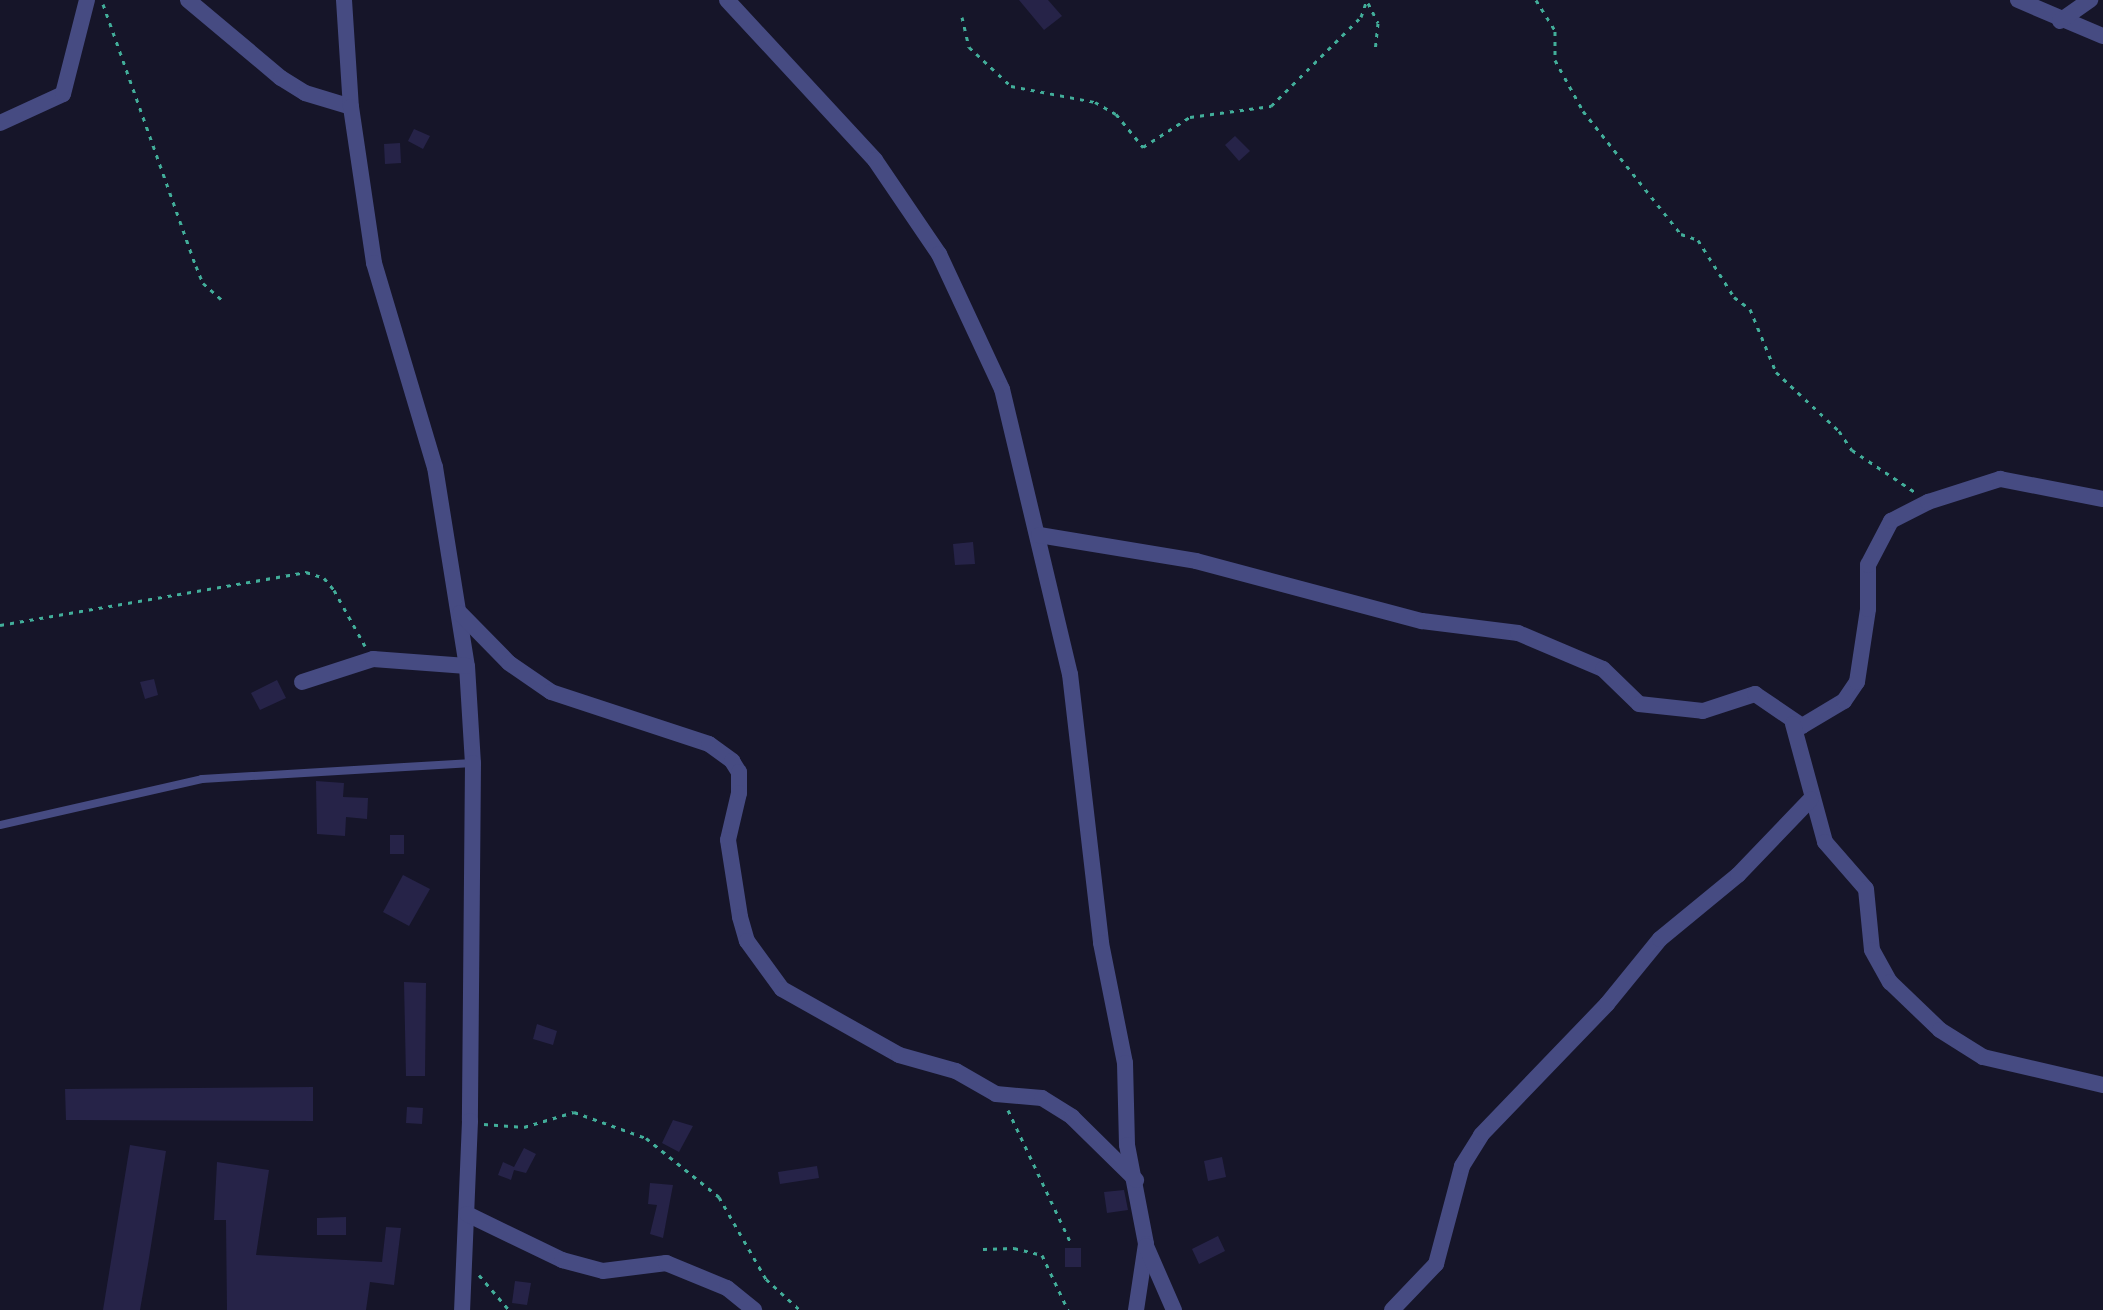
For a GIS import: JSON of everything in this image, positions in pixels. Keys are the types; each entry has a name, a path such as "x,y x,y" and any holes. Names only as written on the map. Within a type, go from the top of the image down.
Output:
{"street":[{"path":"0,123 63,94 87,0"},
{"path":"188,0 281,78 305,93 351,107"},
{"path":"344,0 351,107 374,263 435,467 467,666 473,763 470,1124 462,1310"},
{"path":"727,0 875,160 939,254 996,371 1039,535 1070,674 1101,943 1125,1063 1127,1145 1146,1244 1174,1310"},
{"path":"2018,0 2060,21 2103,36"},
{"path":"2060,21 2090,0"},
{"path":"1793,724 1807,724 1852,692 1865,637 1873,549 1891,521 1928,502 2000,479 2103,499"},
{"path":"1039,535 1196,561 1422,621 1518,633 1603,669 1639,704 1703,711 1755,694 1793,724 1811,799 1829,852 1866,889 1872,950 1890,982 1940,1030 1983,1057 2103,1085"},
{"path":"460,613 509,663 551,692 597,703 721,750 739,772 728,840 740,917 769,973 816,1012 899,1055 956,1071 996,1094 1034,1095 1063,1111 1136,1180"},
{"path":"302,682 373,659 467,666"},
{"path":"1392,1310 1436,1264 1462,1166 1481,1135 1607,1004 1660,939 1738,875 1811,799"},
{"path":"467,1214 550,1255 603,1271 666,1263 722,1285 754,1310"},
{"path":"1136,1310 1146,1244"}],"lane":[{"path":"0,825 202,779 473,763"}],"path":[{"path":"102,0 196,266 203,283 224,302"},
{"path":"1536,0 1555,31 1555,60 1583,111 1681,234 1698,240 1734,297 1750,309 1776,372 1839,431 1852,450 1928,502"},
{"path":"962,17 969,47 1011,86 1108,108 1143,147 1190,117 1271,106 1361,17 1367,2"},
{"path":"1367,2 1378,23 1375,50"},
{"path":"0,625 306,572 324,578 334,590 373,659"},
{"path":"996,1094 1016,1125 1070,1241"},
{"path":"470,1124 524,1127 574,1112 646,1138 719,1197 766,1279 800,1310"},
{"path":"983,1249 1014,1248 1042,1255 1068,1310"},
{"path":"465,1267 495,1288 506,1309"}],"building":[{"path":"1019,0 1048,0 1062,16 1044,30"},
{"path":"414,129 430,136 423,149 408,141"},
{"path":"1235,136 1250,151 1239,161 1225,145"},
{"path":"400,143 401,163 385,164 384,144"},
{"path":"973,542 975,564 955,565 953,544"},
{"path":"154,679 158,695 145,699 140,682"},
{"path":"277,680 286,698 260,710 251,693"},
{"path":"316,781 344,783 343,797 368,798 367,819 346,817 345,836 317,834"},
{"path":"390,835 404,835 404,854 390,854"},
{"path":"403,875 430,889 409,926 383,912"},
{"path":"404,982 426,983 425,1076 406,1076"},
{"path":"537,1024 557,1031 553,1045 533,1039"},
{"path":"313,1087 313,1121 66,1120 65,1089"},
{"path":"407,1107 423,1108 422,1124 406,1123"},
{"path":"673,1120 693,1126 679,1152 662,1143"},
{"path":"130,1145 166,1151 149,1258 140,1310 103,1310"},
{"path":"524,1148 536,1154 526,1173 514,1170 511,1180 498,1175 503,1162 514,1167"},
{"path":"1222,1157 1226,1177 1208,1181 1204,1161"},
{"path":"217,1162 269,1170 256,1255 382,1262 386,1227 401,1228 394,1285 370,1282 366,1310 227,1310 226,1220 214,1220"},
{"path":"817,1166 819,1178 780,1184 778,1172"},
{"path":"650,1183 673,1185 663,1238 650,1234 657,1205 648,1204"},
{"path":"1124,1190 1128,1210 1107,1213 1104,1192"},
{"path":"346,1217 346,1235 317,1235 317,1218"},
{"path":"1218,1236 1225,1251 1199,1264 1192,1249"},
{"path":"1065,1248 1081,1248 1081,1267 1065,1267"},
{"path":"515,1281 531,1283 527,1305 512,1303"}]}
